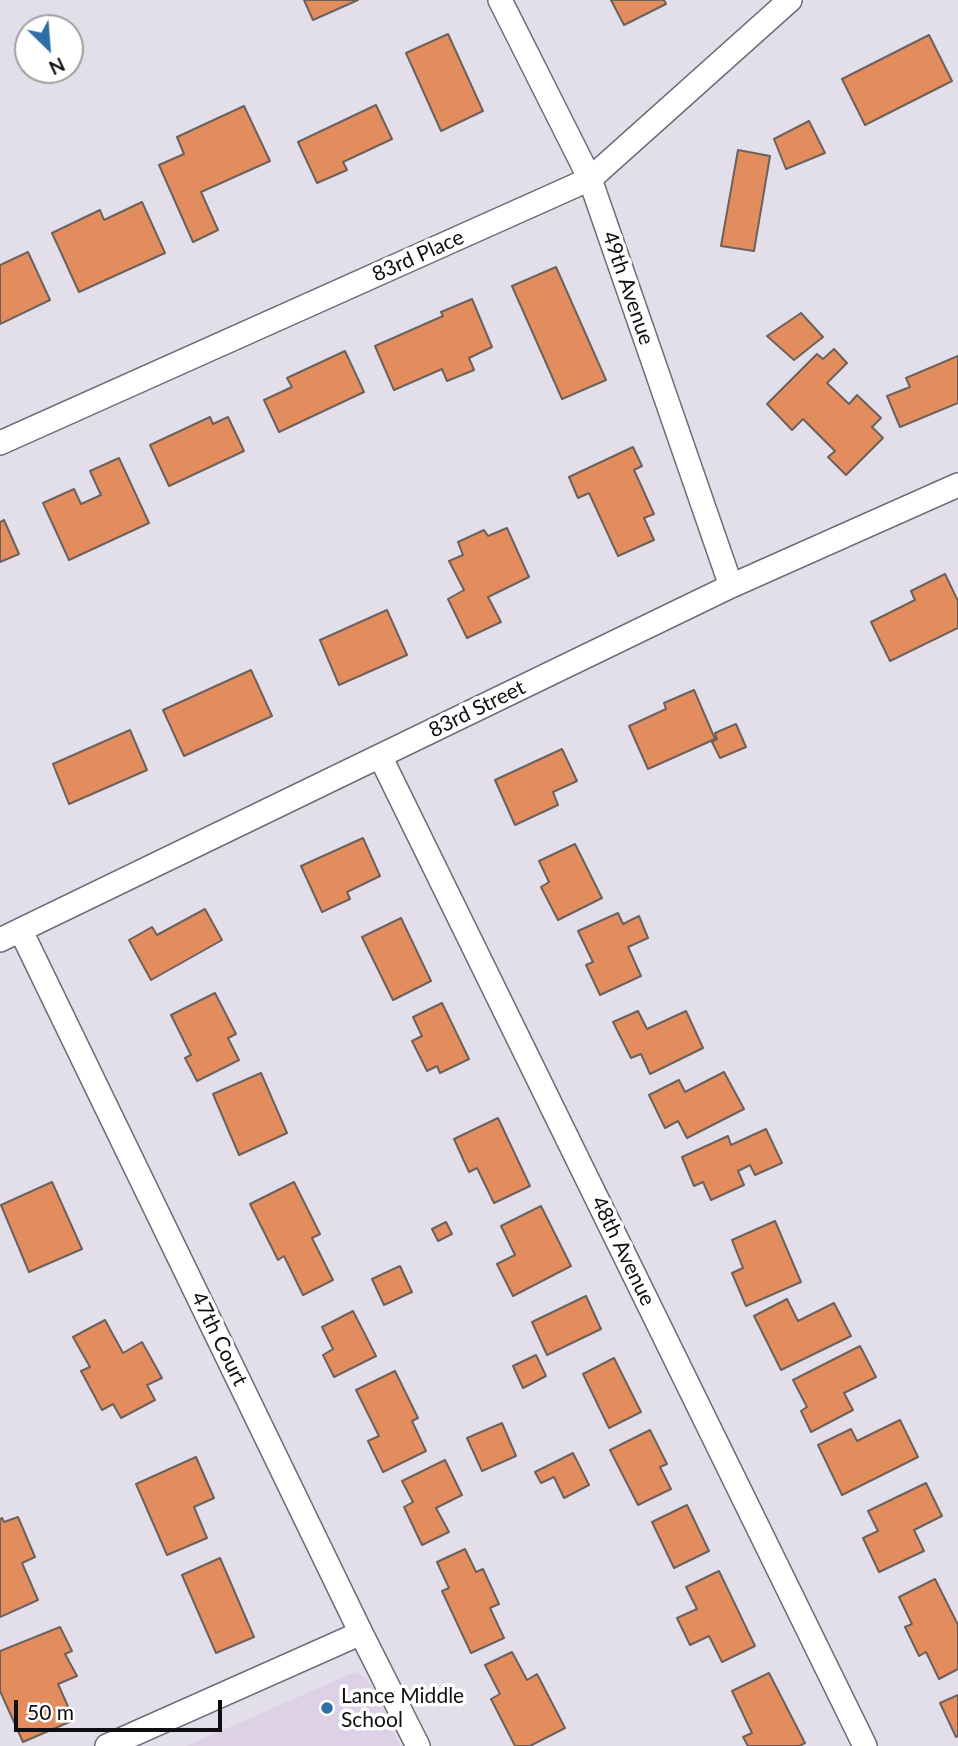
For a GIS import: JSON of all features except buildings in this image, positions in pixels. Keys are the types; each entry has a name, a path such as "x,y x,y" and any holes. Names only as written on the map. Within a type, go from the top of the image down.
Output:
{"street":[{"name":"49th Avenue","path":"500,0 590,178 731,586"},
{"name":"83rd Place","path":"0,443 590,178 790,0"},
{"name":"83rd Street","path":"0,940 731,586 958,485"},
{"name":"48th Avenue","path":"380,756 865,1746"},
{"name":"47th Court","path":"21,931 418,1746"},
{"path":"107,1746 361,1633"}],"shaded area":[{"name":"Lance Middle School","path":"355,1672 365,1677 376,1692 400,1746 187,1746"}],"place":[{"name":"Lance Middle School","path":"327,1708"}]}
